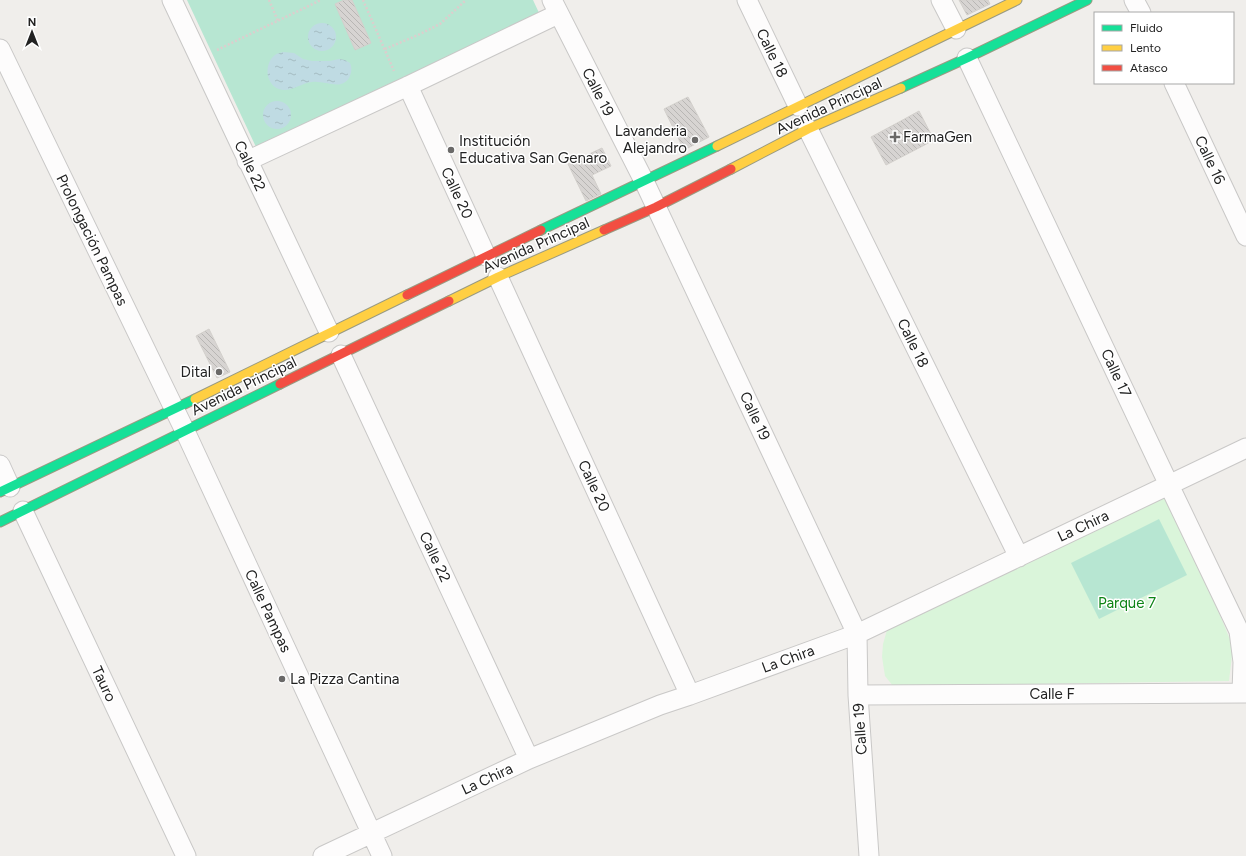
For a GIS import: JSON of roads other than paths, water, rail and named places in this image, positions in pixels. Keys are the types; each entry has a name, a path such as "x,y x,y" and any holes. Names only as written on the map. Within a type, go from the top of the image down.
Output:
{"street":[{"name":"Calle 22","path":"172,0 329,332"},
{"name":"Calle 18","path":"747,0 798,106"},
{"path":"941,0 956,30"},
{"name":"Avenida Principal","path":"5,490 1017,0"},
{"name":"Avenida Principal","path":"0,522 498,277 656,207 808,129 967,58 1087,0"},
{"path":"1134,0 1140,12"},
{"path":"247,161 405,87 555,7"},
{"name":"Calle 19","path":"555,7 644,181 857,634 858,695 869,856"},
{"name":"Prolongación Pampas","path":"0,49 185,431"},
{"name":"Calle 17","path":"967,58 1239,631 1243,662 1244,693"},
{"name":"Calle 16","path":"1174,84 1246,236"},
{"name":"Calle 20","path":"405,87 486,256"},
{"name":"Calle 18","path":"808,129 1019,557"},
{"name":"Calle 20","path":"498,277 690,695"},
{"name":"Calle 22","path":"341,355 529,759"},
{"name":"Calle Pampas","path":"185,431 382,856"},
{"name":"La Chira","path":"323,856 529,759 660,705 857,634 1246,448"},
{"path":"0,466 5,490"},
{"name":"Tauro","path":"23,511 186,856"},
{"name":"Calle F","path":"858,695 1244,693"}],"water":[{"path":"322,23 332,27 336,37 332,47 322,51 312,47 308,37 312,27"},
{"path":"283,52 294,53 303,59 312,61 345,60 350,63 351,74 346,82 342,84 312,82 287,90 279,89 271,83 268,68 271,59 276,54"},
{"path":"277,101 287,105 291,115 287,125 277,129 267,125 263,115 267,105"}],"place":[{"name":"FarmaGen","path":"895,137"},
{"name":"Lavanderia Alejandro","path":"695,140"},
{"name":"Institución Educativa San Genaro","path":"451,150"},
{"name":"Dital","path":"219,372"},
{"name":"La Pizza Cantina","path":"282,679"}],"park label":[{"name":"Parque 7","path":"1127,603"}]}
